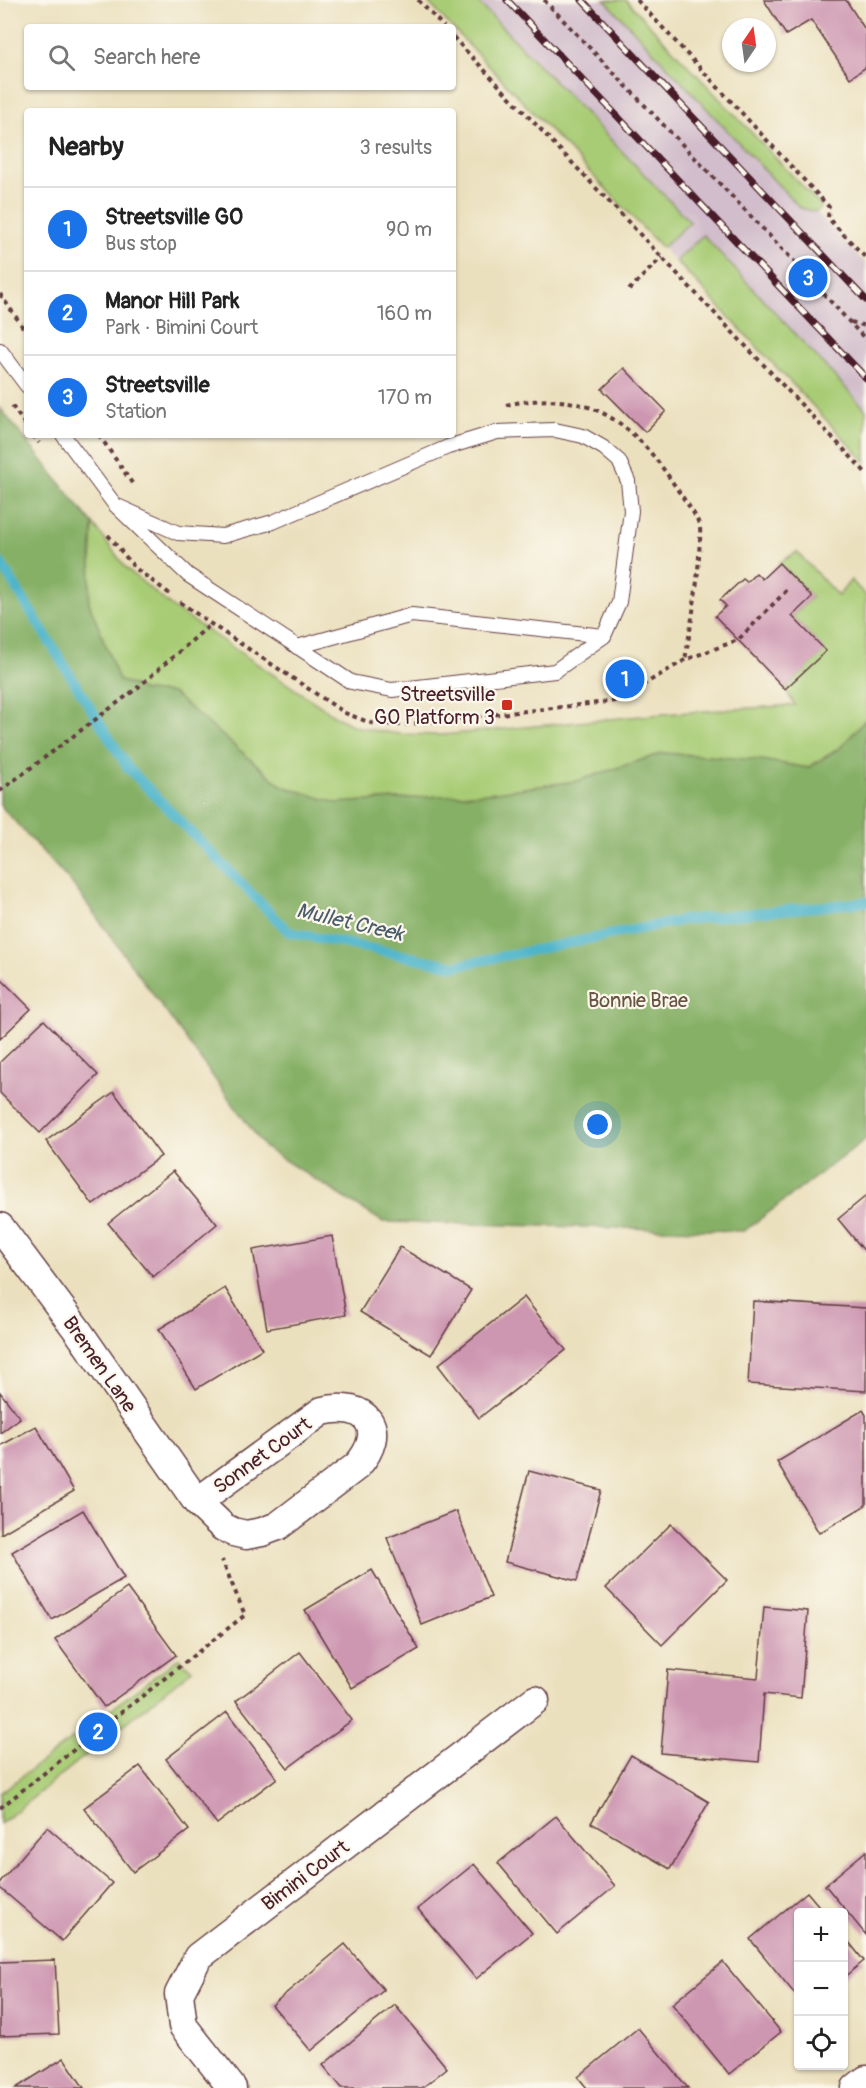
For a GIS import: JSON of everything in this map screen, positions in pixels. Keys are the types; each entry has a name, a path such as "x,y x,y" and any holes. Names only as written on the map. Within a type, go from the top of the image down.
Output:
{"street":[{"name":"Bremen Lane","path":"0,1227 71,1322 197,1502"},
{"name":"Sonnet Court","path":"345,1408 356,1411 367,1419 373,1430 373,1444 357,1466 278,1526 246,1535 233,1532 223,1527 197,1502 322,1411 345,1408"},
{"name":"Bimini Court","path":"232,2088 183,2026 179,1994 198,1957 535,1700"},
{"path":"856,2088 866,2080"}],"lane":[{"path":"0,350 24,382"},
{"path":"65,438 115,505 188,575 351,682 392,690 555,671 604,636 619,602 631,511 628,482 619,462 604,448 584,436 555,430 497,432 448,447 273,522 223,536 178,532 115,505"},
{"path":"297,647 412,615 604,636"}],"path":[{"path":"418,0 441,24"},
{"path":"544,0 866,340"},
{"path":"637,0 829,207 828,218 866,258"},
{"path":"456,40 866,473"},
{"path":"629,290 662,257"},
{"path":"0,294 24,329"},
{"path":"850,322 866,326"},
{"path":"101,438 135,486 142,492"},
{"path":"738,640 788,590"},
{"path":"0,791 136,689 211,624"},
{"path":"0,1809 245,1615 219,1553"}],"shaded area":[{"path":"426,0 626,0 822,207 816,212 866,264 866,462 456,32 456,24 449,24"}],"green space":[{"path":"426,0 476,0 690,222 662,248 456,32 456,24 449,24"},
{"path":"605,0 626,0 822,207 816,212 800,208"},
{"path":"703,235 866,410 866,462 676,261"},
{"name":"Bonnie Brae","path":"0,408 93,524 89,603 119,680 145,691 172,693 282,786 337,803 489,793 577,781 663,753 761,760 808,768 841,747 866,719 866,1139 744,1231 383,1222 265,1148 74,886 0,805"},
{"path":"93,524 126,568 172,607 340,719 354,726 400,734 442,735 662,714 795,705 785,689 825,651 792,616 812,597 779,563 797,552 838,596 851,580 866,596 866,719 841,747 808,768 761,760 663,753 577,781 489,793 337,803 282,786 172,693 145,691 119,681 89,603"},
{"path":"179,1658 192,1670 0,1824 0,1793"}],"building":[{"path":"764,0 846,0 866,31 866,67 850,78 811,20 786,35"},
{"path":"624,368 666,411 645,432 602,389"},
{"path":"779,563 812,597 792,616 826,651 785,689 715,616 726,606 720,600 743,579 747,582 756,573 762,579"},
{"path":"0,978 31,1009 0,1039"},
{"path":"44,1020 98,1075 40,1133 0,1093 0,1062"},
{"path":"114,1092 161,1156 93,1205 46,1141"},
{"path":"173,1171 217,1224 153,1277 108,1223"},
{"path":"866,1196 866,1253 838,1219"},
{"path":"332,1236 346,1315 267,1329 253,1250"},
{"path":"400,1247 471,1290 431,1355 360,1312"},
{"path":"225,1288 262,1349 196,1389 159,1329"},
{"path":"524,1297 566,1350 479,1418 438,1365"},
{"path":"753,1301 866,1308 866,1391 748,1384"},
{"path":"0,1392 20,1418 0,1433"},
{"path":"863,1410 866,1415 866,1505 819,1533 777,1462"},
{"path":"36,1426 74,1491 1,1534 0,1446"},
{"path":"529,1471 601,1490 577,1581 505,1562"},
{"path":"83,1510 124,1578 52,1620 12,1552"},
{"path":"456,1511 491,1597 422,1625 387,1538"},
{"path":"671,1524 727,1580 662,1645 606,1588"},
{"path":"372,1570 419,1649 352,1688 305,1610"},
{"path":"127,1588 176,1655 104,1707 55,1640"},
{"path":"764,1607 808,1611 801,1698 764,1694 759,1762 661,1753 668,1670 758,1678"},
{"path":"300,1652 352,1720 288,1768 236,1701"},
{"path":"227,1712 277,1778 217,1824 166,1759"},
{"path":"631,1755 709,1802 670,1869 591,1823"},
{"path":"140,1766 189,1830 133,1872 84,1808"},
{"path":"556,1816 615,1886 557,1934 498,1863"},
{"path":"47,1827 112,1883 62,1941 0,1888 0,1882"},
{"path":"866,1851 866,1935 848,1913 848,1908 844,1908 825,1885"},
{"path":"474,1864 532,1933 476,1979 418,1909"},
{"path":"807,1892 821,1908 794,1908 794,1993 750,1939"},
{"path":"848,1941 864,1961 848,1974"},
{"path":"345,1944 384,1990 311,2051 272,2005"},
{"path":"55,1960 59,2034 0,2036 0,1962"},
{"path":"723,1962 781,2032 729,2074 672,2004"},
{"path":"395,2005 447,2068 422,2088 342,2088 323,2065"},
{"path":"638,2028 688,2088 587,2088 578,2077"},
{"path":"64,2058 84,2088 16,2088"}],"waterway":[{"name":"Mullet Creek","path":"0,562 128,768 289,932 455,966 683,920 866,902"}],"railway":[{"path":"507,0 866,378"},
{"path":"582,0 866,300"}],"place":[{"name":"Streetsville","path":"808,278"},
{"name":"Streetsville GO","path":"625,679"},
{"name":"Streetsville GO Platform 3","path":"507,705"},
{"name":"Manor Hill Park","path":"98,1732"}]}
